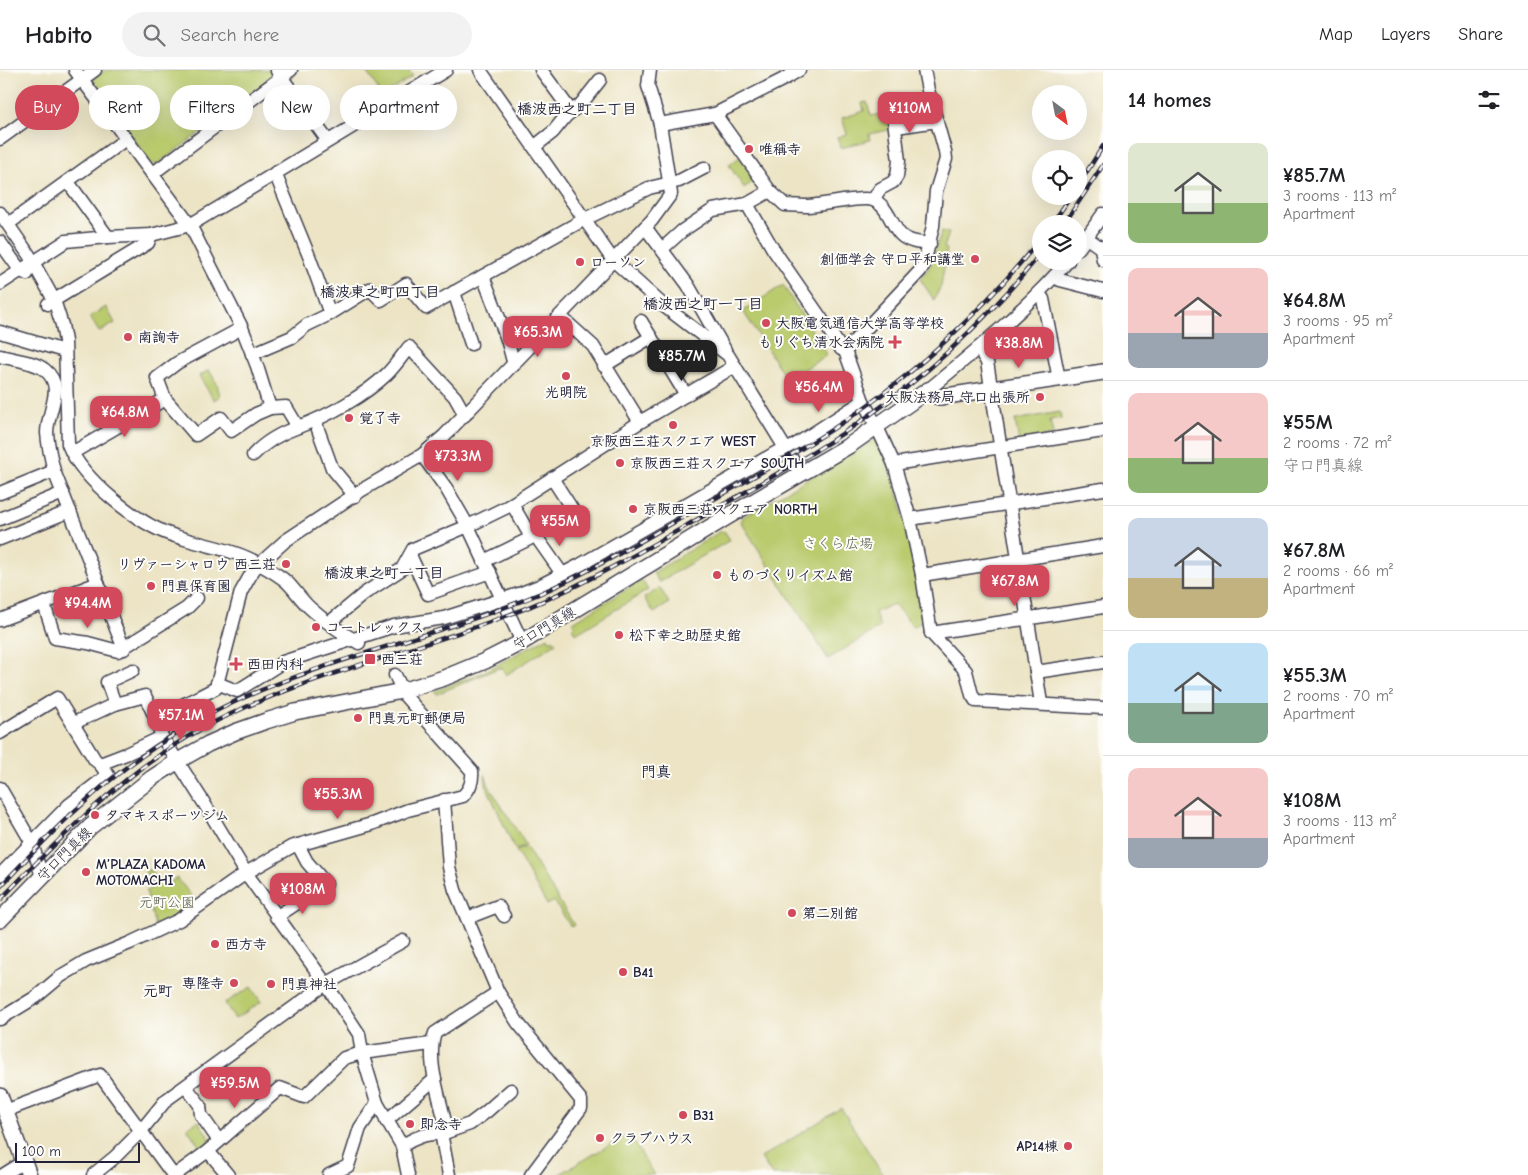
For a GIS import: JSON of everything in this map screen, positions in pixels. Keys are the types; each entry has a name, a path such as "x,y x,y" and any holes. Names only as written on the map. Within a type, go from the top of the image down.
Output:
{"main road":[{"path":"928,390 940,397 1103,372"},
{"name":"守口門真線","path":"0,920 67,850 108,811 178,761 208,744 266,721 296,712 402,691 444,678 485,661 522,642 727,516 850,445 928,390"},
{"path":"0,1096 26,1168"}],"street":[{"path":"0,139 79,75 95,70"},
{"path":"0,284 66,241 151,235 190,225 446,70"},
{"path":"480,70 613,260 664,306 731,361"},
{"path":"541,70 571,111"},
{"path":"156,720 216,688 241,592 254,569 285,541 422,455 444,436 514,365 658,212 671,194 660,124 648,86 650,70"},
{"path":"660,124 715,114 784,80 799,70"},
{"path":"845,351 920,271 930,244 936,190 946,159 924,70"},
{"path":"152,174 283,72 328,141"},
{"path":"79,75 190,225 242,328 270,408"},
{"path":"534,147 553,132 571,111 582,104 600,80"},
{"path":"873,200 880,189 893,182 897,176 900,162 893,112"},
{"path":"715,114 770,191 785,205 809,206 864,199 873,200 884,208 898,234 906,239 930,244"},
{"path":"896,127 937,121"},
{"path":"8,224 126,139"},
{"path":"252,354 292,337 307,325 330,314 370,289 381,300 406,284 426,308 585,219 649,188 679,181 704,168"},
{"path":"274,173 309,256 330,314"},
{"path":"68,182 108,237"},
{"path":"662,249 682,231 713,210 747,204 770,191"},
{"path":"747,204 773,249 828,327 841,349 845,351 863,400 894,464 910,519 922,575 931,633 966,671 972,695 976,701 1041,703 1103,708"},
{"path":"0,213 33,262 62,325 65,341 68,444 72,453 95,482 127,511 155,529 237,554 259,564 285,581 310,608 357,642"},
{"path":"1087,237 1103,214"},
{"path":"645,227 688,285 731,361 801,474"},
{"path":"51,302 148,243 151,235"},
{"path":"0,242 20,270 30,275 51,302"},
{"path":"1087,245 1102,252"},
{"path":"928,390 979,349 1039,294 1060,270"},
{"path":"483,276 507,339 514,365"},
{"path":"1054,277 1103,291"},
{"path":"454,292 471,344"},
{"path":"1039,294 1043,299 1059,379"},
{"path":"560,316 593,346 640,422"},
{"path":"641,321 686,396"},
{"path":"242,328 177,363 157,378 166,399 196,434 221,418 231,431 256,414 270,408 286,407 298,427"},
{"path":"0,332 64,351"},
{"path":"604,366 651,337"},
{"path":"253,455 259,448 281,433 315,421 363,393 388,373 409,347 454,397 466,415"},
{"path":"979,349 987,362 1041,703"},
{"path":"0,356 39,366 46,371 54,382 55,392 47,432 54,471 124,649"},
{"path":"330,622 365,593 402,569 413,549 468,526 512,504 640,422 686,396 731,361"},
{"path":"72,453 166,399"},
{"path":"217,683 237,690 283,662 357,642 403,624 444,618 519,594 563,574 777,452 792,447 863,400"},
{"path":"315,421 332,468 355,496"},
{"path":"894,464 1103,431"},
{"path":"422,455 446,488 468,526 522,642"},
{"path":"0,493 54,471"},
{"path":"410,555 428,594 487,566 572,509 552,478"},
{"path":"910,519 1103,489"},
{"path":"0,519 63,493"},
{"path":"512,504 533,536 563,574"},
{"path":"0,539 70,511"},
{"path":"922,575 1103,546"},
{"path":"0,620 98,582"},
{"path":"44,604 55,638 88,643 118,651 188,608 197,598"},
{"path":"931,633 1103,607"},
{"path":"1036,672 1103,662"},
{"path":"115,704 107,682 133,670"},
{"path":"0,1019 36,997 61,976 86,961 179,920 246,873 298,845 372,824 408,810 463,796 469,790 473,777 472,771 406,697 395,675"},
{"path":"74,724 115,704 145,696 162,737 246,873 326,984 359,1034 362,1053 377,1103 402,1146 408,1175"},
{"path":"0,734 57,698 95,760 108,775 68,805 0,875"},
{"path":"100,764 162,737"},
{"path":"2,796 32,843 42,877"},
{"path":"444,800 449,868 455,890 498,992 518,1023 581,1100 581,1108 531,1175"},
{"path":"276,917 326,884 307,862 298,845"},
{"path":"467,918 498,906 504,916"},
{"path":"92,1175 115,1157 140,1132 166,1100 326,984 403,940"},
{"path":"449,1175 444,1132 444,1113 435,1079 431,1044 434,1033 498,992"},
{"path":"5,1111 100,1075 140,1132 174,1175 219,1141 280,1088 304,1098 344,1058 362,1053 431,1044"},
{"path":"386,1121 435,1079"},
{"path":"186,1087 200,1105 201,1116 219,1141"},
{"path":"402,1146 415,1138 470,1124 511,1090"},
{"path":"333,1174 348,1166 360,1128 377,1103"},
{"path":"208,1150 228,1175"},
{"path":"3,1175 26,1168"}],"green space":[{"path":"105,70 272,70 274,78 253,93 253,85 170,85 170,130 203,130 156,165 151,163 126,130 160,130 160,85 94,85 94,78"},
{"path":"365,70 408,70 413,76 400,85 375,85"},
{"path":"867,102 871,116 891,112 894,129 869,134 870,140 841,148 837,137 847,134 842,118 864,111 862,103"},
{"path":"740,157 755,180 744,188 729,165"},
{"path":"942,231 949,233 944,248 947,249 941,286 934,300 920,279 928,269"},
{"path":"783,285 827,355 787,380 743,311"},
{"path":"106,307 115,323 99,332 90,317"},
{"path":"209,370 217,384 220,396 214,400 199,376"},
{"path":"1060,412 1061,418 1050,420 1053,435 1019,442 1015,420"},
{"name":"さくら広場","path":"878,437 901,504 924,620 913,627 894,604 875,612 880,627 828,659 741,522 743,517"},
{"path":"721,531 725,532 730,540 659,582 653,573"},
{"path":"642,580 648,590 576,634 572,628 575,625 573,622"},
{"path":"660,588 669,603 654,613 644,598"},
{"path":"548,637 550,641 553,639 556,643 506,675 501,667 437,694 434,691 484,672"},
{"path":"485,774 489,786 526,845 516,850 486,785"},
{"path":"526,847 574,925 571,927 554,901 547,905 516,851"},
{"name":"元町公園","path":"149,869 163,886 177,878 198,904 155,926 146,891 155,886 145,872"},
{"path":"251,987 261,1002 235,1019 225,1003"},
{"path":"841,1108 883,1175 772,1175 761,1158"},
{"path":"198,1121 209,1137 210,1144 202,1150 187,1128"},
{"path":"623,1137 634,1142 654,1175 558,1175"}],"railway":[{"path":"1087,171 1103,146"},
{"path":"1070,215 1103,165"},
{"path":"1058,215 1065,205"},
{"path":"0,887 55,829 97,791 168,738 194,723 247,696 274,685 341,661 475,618 561,584 622,552 822,436 861,410 911,372 979,308 1032,249"},
{"path":"0,900 71,828 121,784 148,763 205,727 240,709 314,680 466,631 554,596 651,546 824,446 889,401 936,363 1002,299 1032,264"}],"place":[{"name":"唯稱寺","path":"749,149"},
{"name":"創価学会 守口平和講堂","path":"975,259"},
{"name":"ローソン","path":"580,262"},
{"name":"大阪電気通信大学高等学校","path":"766,323"},
{"name":"南詢寺","path":"128,337"},
{"name":"もりぐち清水会病院","path":"895,342"},
{"name":"光明院","path":"566,376"},
{"name":"大阪法務局 守口出張所","path":"1040,397"},
{"name":"覚了寺","path":"349,418"},
{"name":"京阪西三荘スクエア WEST","path":"673,425"},
{"name":"京阪西三荘スクエア SOUTH","path":"620,463"},
{"name":"京阪西三荘スクエア NORTH","path":"633,509"},
{"name":"リヴァーシャロウ 西三荘","path":"286,564"},
{"name":"ものづくりイズム館","path":"717,575"},
{"name":"門真保育園","path":"151,586"},
{"name":"コートレックス","path":"316,627"},
{"name":"松下幸之助歴史館","path":"619,635"},
{"name":"西三荘","path":"370,659"},
{"name":"西田内科","path":"236,664"},
{"name":"門真元町郵便局","path":"358,718"},
{"name":"タマキスポーツジム","path":"95,815"},
{"name":"M’PLAZA KADOMA MOTOMACHI","path":"86,872"},
{"name":"第二別館","path":"792,913"},
{"name":"西方寺","path":"215,944"},
{"name":"B41","path":"623,972"},
{"name":"専隆寺","path":"234,983"},
{"name":"門真神社","path":"271,984"},
{"name":"B31","path":"683,1115"},
{"name":"即念寺","path":"410,1124"},
{"name":"クラブハウス","path":"600,1138"},
{"name":"AP14棟","path":"1068,1146"}],"district":[{"name":"橋波西之町二丁目","path":"577,109"},
{"name":"橋波東之町四丁目","path":"380,292"},
{"name":"橋波西之町一丁目","path":"703,304"},
{"name":"橋波東之町一丁目","path":"384,573"},
{"name":"門真","path":"656,772"},
{"name":"元町","path":"158,991"}]}
